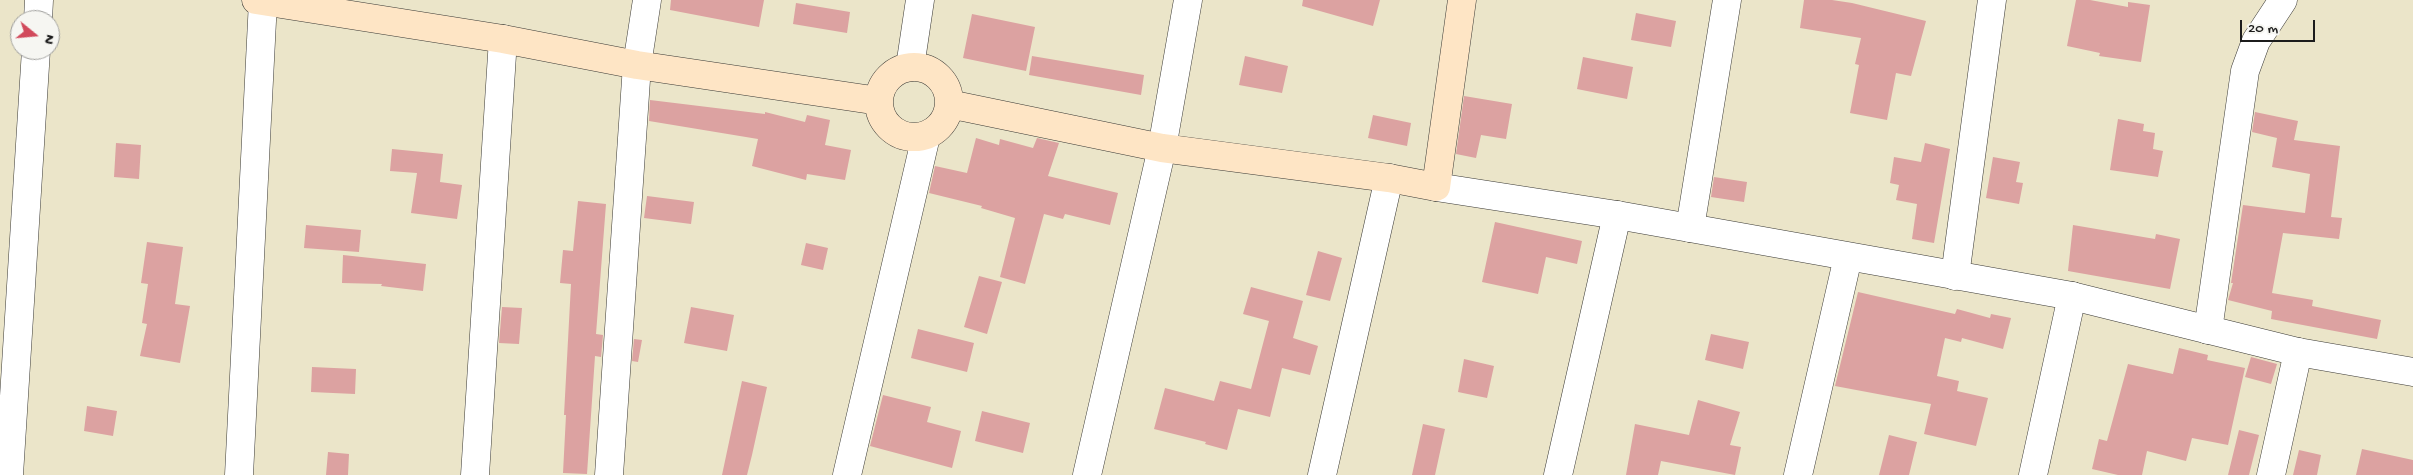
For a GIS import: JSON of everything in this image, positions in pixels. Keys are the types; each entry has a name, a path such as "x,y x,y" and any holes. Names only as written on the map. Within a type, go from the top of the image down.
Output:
{"main road":[{"path":"949,104 1162,148 1389,178 1436,187 1462,0"},
{"path":"259,1 357,7 503,39 637,65 879,100"},
{"path":"910,67 922,68 934,73 942,81 948,92 949,104 946,118 938,129 926,136 912,138 899,134 888,126 881,114 879,100 882,88 888,78 898,71 910,67"}],"street":[{"path":"609,475 637,65 647,0"},
{"path":"910,67 920,0"},
{"path":"1086,475 1162,148 1188,0"},
{"path":"1690,228 1728,0"},
{"path":"1955,276 1992,0"},
{"path":"2208,330 2245,70 2256,41 2284,0"},
{"path":"239,475 259,1"},
{"path":"475,475 503,39"},
{"path":"8,475 35,60"},
{"path":"847,475 926,136"},
{"path":"1322,475 1389,178"},
{"path":"1436,187 1617,215 2072,296 2298,352 2413,372"},
{"path":"1558,475 1617,215"},
{"path":"1798,475 1848,257"},
{"path":"2033,475 2072,296"},
{"path":"2271,475 2298,352"}],"building":[{"path":"671,0 764,0 759,27 670,10"},
{"path":"1303,0 1380,0 1373,26 1302,6"},
{"path":"1804,0 1832,0 1852,3 1926,21 1911,76 1896,73 1887,120 1850,113 1859,65 1855,64 1861,38 1800,28"},
{"path":"2076,0 2090,0 2128,7 2128,2 2150,5 2141,62 2099,56 2100,53 2067,46"},
{"path":"796,3 850,12 847,33 793,24"},
{"path":"1636,13 1676,21 1671,47 1631,40"},
{"path":"972,14 1035,27 1026,71 963,58"},
{"path":"1032,56 1144,75 1141,95 1029,75"},
{"path":"1245,56 1288,66 1282,93 1239,85"},
{"path":"1583,57 1633,67 1627,99 1577,89"},
{"path":"1464,96 1512,104 1506,139 1481,135 1476,158 1456,154"},
{"path":"650,100 765,114 765,112 805,122 807,115 830,120 825,145 851,150 845,180 807,174 806,180 752,166 758,139 649,121"},
{"path":"2255,112 2298,121 2294,140 2340,146 2331,217 2342,218 2339,239 2283,233 2272,293 2313,300 2312,306 2381,320 2377,339 2271,319 2272,311 2228,300 2233,283 2231,283 2243,205 2305,213 2310,174 2272,167 2277,138 2252,132"},
{"path":"1373,115 1411,123 1407,146 1368,138"},
{"path":"2118,119 2144,124 2143,131 2155,133 2153,149 2163,151 2158,177 2110,170"},
{"path":"976,138 999,145 1000,139 1033,148 1037,138 1059,143 1048,176 1118,193 1110,225 1065,214 1063,219 1044,214 1025,284 1000,277 1015,218 981,208 982,206 929,193 935,166 967,173"},
{"path":"116,143 141,145 139,179 114,177"},
{"path":"1925,143 1950,149 1934,243 1912,239 1917,204 1896,200 1899,185 1890,183 1894,157 1921,162"},
{"path":"392,149 443,154 440,182 462,185 457,219 411,213 417,173 390,171"},
{"path":"1993,157 2020,162 2016,182 2023,183 2019,204 1986,198"},
{"path":"1714,177 1747,182 1744,202 1711,197"},
{"path":"647,196 694,202 691,224 644,218"},
{"path":"578,201 606,204 596,334 603,335 601,357 595,356 587,474 563,473 571,284 560,283 563,250 573,251"},
{"path":"1495,222 1582,241 1577,264 1546,257 1538,294 1482,282"},
{"path":"306,225 361,230 359,252 304,248"},
{"path":"2073,225 2155,239 2156,234 2180,239 2170,289 2068,271"},
{"path":"147,242 183,247 175,304 190,306 180,363 140,356 147,324 142,323 148,284 141,283"},
{"path":"806,243 828,248 823,270 801,265"},
{"path":"1318,251 1342,258 1330,301 1306,295"},
{"path":"343,255 426,264 423,291 381,286 382,284 342,283"},
{"path":"979,276 1002,282 987,334 964,327"},
{"path":"1251,287 1303,301 1293,338 1318,346 1310,375 1282,368 1270,417 1238,409 1227,450 1205,444 1206,442 1154,429 1165,388 1214,401 1220,381 1251,389 1269,321 1243,314"},
{"path":"1858,292 1955,314 1957,309 1990,318 1991,314 2011,318 2003,349 1962,338 1961,342 1945,338 1937,376 1959,381 1957,391 1988,398 1976,446 1924,434 1931,404 1835,386"},
{"path":"502,307 522,308 519,344 499,343"},
{"path":"691,307 734,315 727,351 684,343"},
{"path":"918,329 974,343 967,372 911,358"},
{"path":"1711,334 1749,342 1743,369 1705,360"},
{"path":"634,339 642,340 638,362 632,361"},
{"path":"2179,348 2208,355 2207,360 2245,368 2228,445 2192,438 2186,461 2147,451 2142,475 2118,475 2092,469 2099,439 2107,441 2128,364 2173,374"},
{"path":"2251,357 2277,364 2271,384 2245,377"},
{"path":"1464,359 1494,366 1487,398 1458,392"},
{"path":"312,367 356,369 355,394 311,392"},
{"path":"742,381 767,387 747,475 722,475"},
{"path":"883,395 931,407 927,422 961,431 952,468 870,446"},
{"path":"1698,400 1740,412 1730,445 1741,447 1735,475 1661,461 1658,475 1626,475 1635,424 1689,435"},
{"path":"87,406 117,411 113,436 84,431"},
{"path":"982,411 1030,423 1023,453 975,441"},
{"path":"1423,424 1445,429 1435,475 1412,475"},
{"path":"2239,430 2259,435 2249,475 2228,475"},
{"path":"1889,435 1917,442 1909,475 1879,475"},
{"path":"2362,449 2413,460 2413,475 2356,475"},
{"path":"2299,450 2321,455 2317,475 2293,475"},
{"path":"328,452 349,454 348,475 326,475"}]}
